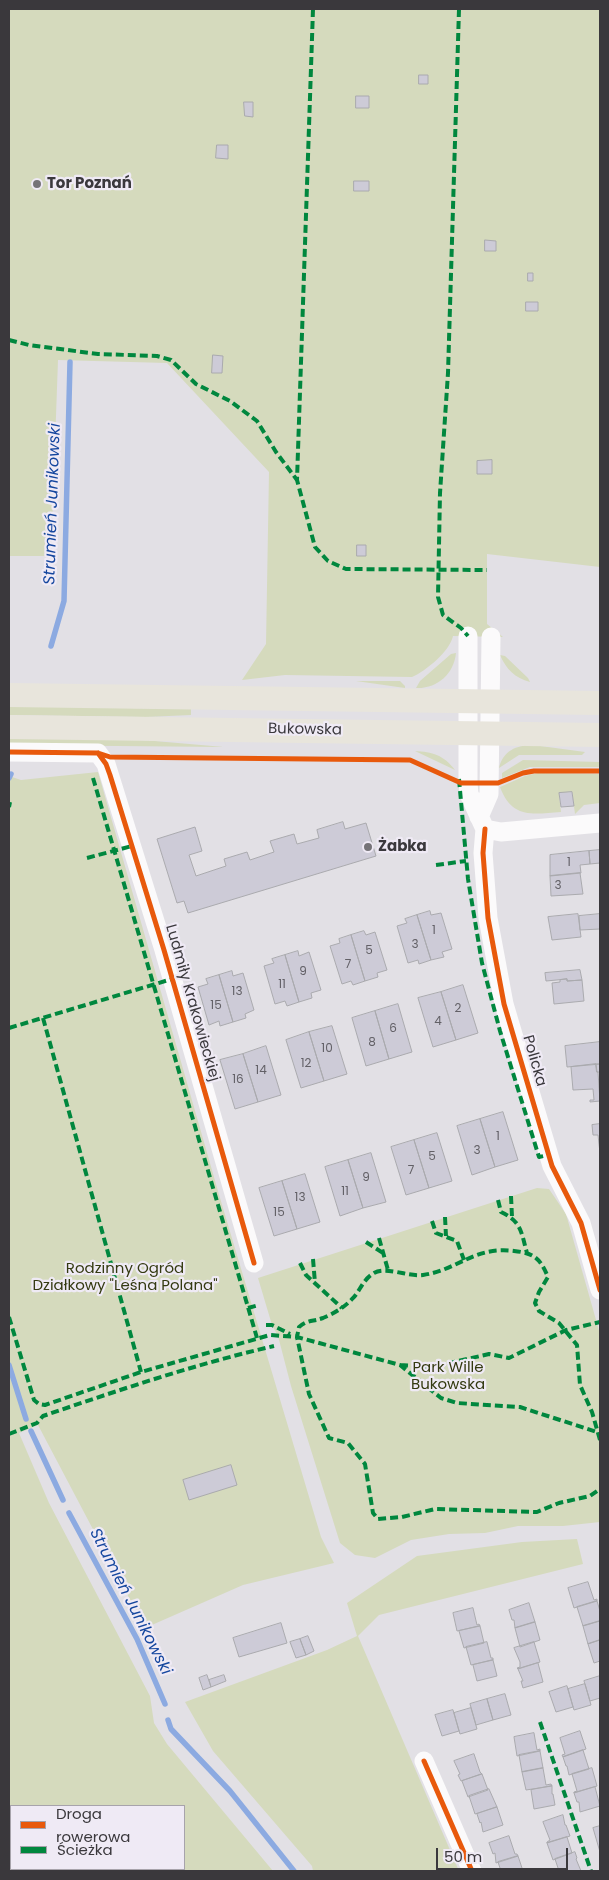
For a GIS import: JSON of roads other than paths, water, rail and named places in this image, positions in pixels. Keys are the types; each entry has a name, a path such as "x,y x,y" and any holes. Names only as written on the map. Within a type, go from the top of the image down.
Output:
{"main road":[{"name":"Bukowska","path":"9,695 600,703"},
{"name":"Bukowska","path":"9,727 600,735"}],"street":[{"path":"468,636 479,701"},
{"path":"479,701 491,637"},
{"name":"Policka","path":"479,701 479,733 469,794 482,823 488,918 504,1004 552,1166 581,1223 600,1290"},
{"name":"Ludmiły Krakowieckiej","path":"9,752 98,754 106,764 166,958 254,1263"},
{"path":"482,823 501,832 600,822"},
{"path":"424,1761 472,1871"}],"waterway":[{"name":"Strumień Junikowski","path":"51,646 64,601 70,362"},
{"name":"Strumień Junikowski","path":"9,778 11,774"},
{"name":"Strumień Junikowski","path":"9,1365 26,1419"},
{"name":"Strumień Junikowski","path":"31,1431 63,1500"},
{"name":"Strumień Junikowski","path":"69,1513 137,1639 165,1704"},
{"name":"Strumień Junikowski","path":"168,1720 171,1729 230,1791 294,1871"}],"place":[{"name":"Tor Poznań","path":"37,184"},
{"name":"Żabka","path":"368,847"}],"park label":[{"name":"Rodzinny Ogród Działkowy \"Leśna Polana\"","path":"125,1278"},
{"name":"Park Wille Bukowska","path":"448,1376"}]}
